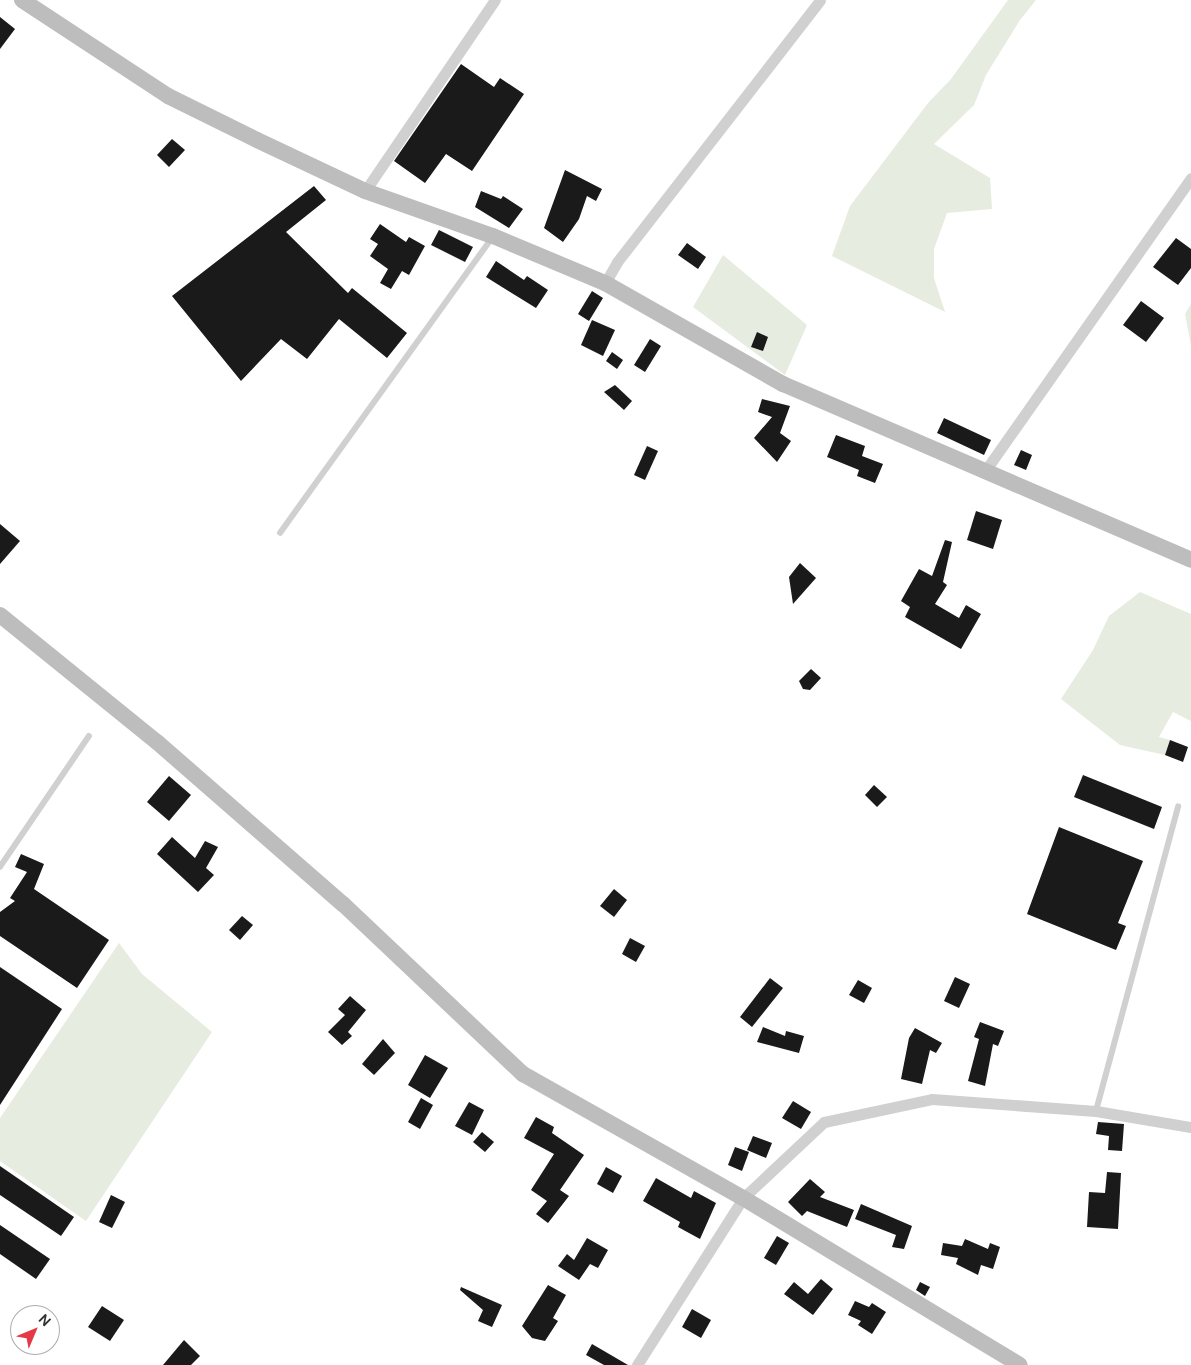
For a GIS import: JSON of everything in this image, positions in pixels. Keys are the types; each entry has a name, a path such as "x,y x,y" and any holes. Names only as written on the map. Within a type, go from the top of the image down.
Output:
{"street":[{"path":"22,0 168,96 365,191 493,236 606,283 783,384 1191,560"},
{"path":"365,191 495,0"},
{"path":"606,283 617,262 820,0"},
{"path":"985,471 1191,178"},
{"path":"0,615 157,742 328,891 523,1074 743,1198 1020,1365"},
{"path":"637,1365 743,1198 824,1122 932,1099 1096,1111 1191,1127"}],"lane":[{"path":"280,533 493,236"},
{"path":"0,867 89,736"},
{"path":"1096,1111 1178,807"}],"shaded area":[{"path":"1008,0 1036,0 1020,20 986,75 974,105 934,144 990,178 992,209 947,213 934,249 934,278 945,312 832,256 850,206 928,103 951,79"},
{"path":"723,255 807,325 785,375 693,307"},
{"path":"1191,304 1191,345 1185,314"},
{"path":"1140,592 1191,614 1191,721 1173,712 1159,737 1170,740 1165,755 1120,745 1061,699 1093,650 1109,616"},
{"path":"119,943 142,974 212,1032 86,1221 0,1161 0,1118"}],"building":[{"path":"0,17 15,29 0,49"},
{"path":"461,64 494,87 500,78 524,94 472,171 446,154 425,183 394,161"},
{"path":"172,139 185,150 169,167 157,155"},
{"path":"565,170 602,189 596,201 587,196 579,219 563,242 544,228"},
{"path":"314,186 326,200 286,232 348,293 352,288 407,333 387,358 339,319 307,359 281,339 241,381 172,296"},
{"path":"481,191 501,199 503,196 523,209 509,228 475,207"},
{"path":"380,224 406,242 409,237 425,246 409,275 402,271 391,289 380,283 388,269 370,256 378,244 370,239"},
{"path":"439,230 473,247 465,262 431,245"},
{"path":"1176,238 1191,249 1191,268 1178,285 1153,267"},
{"path":"687,243 706,257 698,269 678,255"},
{"path":"496,261 524,280 527,276 548,290 536,308 486,277"},
{"path":"592,291 603,298 589,321 578,314"},
{"path":"1141,301 1164,318 1146,342 1123,325"},
{"path":"592,320 615,330 603,356 581,345"},
{"path":"757,332 768,337 763,351 751,347"},
{"path":"650,339 661,346 645,372 634,365"},
{"path":"612,352 623,360 617,369 606,361"},
{"path":"615,385 632,401 624,410 604,392"},
{"path":"762,399 790,406 780,433 791,441 777,462 754,438 772,417 758,412"},
{"path":"944,418 991,440 984,455 937,433"},
{"path":"836,435 865,446 862,456 883,464 875,483 857,476 859,470 827,457"},
{"path":"647,446 658,451 645,480 634,475"},
{"path":"1021,450 1032,455 1026,470 1014,465"},
{"path":"976,511 1002,520 993,549 967,540"},
{"path":"0,524 20,541 0,564"},
{"path":"945,540 952,542 943,582 947,585 935,604 959,618 966,605 981,614 961,649 905,617 910,607 901,601 919,569 932,576"},
{"path":"800,563 816,578 793,604 789,577"},
{"path":"811,669 821,678 810,690 803,689 799,681"},
{"path":"1170,740 1188,747 1183,762 1165,755"},
{"path":"1083,775 1162,807 1154,829 1074,797"},
{"path":"169,776 191,795 169,821 147,802"},
{"path":"874,785 887,797 877,807 865,795"},
{"path":"1059,827 1143,861 1118,923 1126,926 1116,950 1027,914"},
{"path":"172,837 195,858 205,841 218,847 206,868 214,875 198,892 157,854"},
{"path":"21,854 44,864 34,889 109,940 77,988 0,936 0,912 15,901 10,898 27,872 15,867"},
{"path":"614,889 627,900 614,917 600,906"},
{"path":"242,916 253,925 240,940 229,930"},
{"path":"630,938 645,946 636,962 622,954"},
{"path":"0,967 62,1009 0,1105"},
{"path":"955,977 970,984 959,1008 944,1001"},
{"path":"770,978 783,988 752,1027 740,1017"},
{"path":"858,980 872,988 864,1003 849,995"},
{"path":"350,996 366,1010 348,1032 352,1036 342,1045 328,1032 345,1015 338,1009"},
{"path":"980,1022 1004,1031 998,1046 993,1044 985,1086 968,1081 979,1039 974,1037"},
{"path":"763,1027 785,1036 786,1031 804,1036 799,1053 757,1042"},
{"path":"915,1028 942,1043 936,1053 930,1050 922,1084 901,1079 909,1038"},
{"path":"383,1039 395,1053 374,1075 362,1064"},
{"path":"425,1055 448,1068 430,1098 408,1085"},
{"path":"421,1098 433,1105 420,1129 408,1122"},
{"path":"793,1101 811,1112 801,1129 782,1118"},
{"path":"469,1102 484,1110 472,1135 455,1126"},
{"path":"536,1117 554,1127 552,1133 584,1155 560,1190 569,1196 548,1223 536,1214 547,1201 531,1190 554,1154 524,1138"},
{"path":"1098,1122 1124,1124 1122,1151 1108,1150 1109,1136 1096,1134"},
{"path":"482,1132 494,1142 485,1152 473,1142"},
{"path":"753,1136 772,1143 766,1158 747,1150"},
{"path":"735,1147 749,1152 742,1171 728,1165"},
{"path":"0,1166 74,1217 61,1236 0,1195"},
{"path":"606,1167 622,1176 613,1193 597,1184"},
{"path":"1107,1172 1121,1173 1118,1229 1087,1227 1089,1192 1105,1193"},
{"path":"656,1178 691,1198 694,1191 716,1203 700,1239 678,1227 680,1222 643,1201"},
{"path":"810,1179 825,1192 820,1197 854,1210 847,1227 807,1211 802,1216 788,1202"},
{"path":"111,1195 125,1202 112,1228 99,1222"},
{"path":"861,1204 912,1226 904,1249 892,1247 896,1235 855,1219"},
{"path":"0,1225 50,1259 36,1279 0,1254"},
{"path":"777,1236 789,1243 776,1265 764,1258"},
{"path":"587,1238 608,1250 598,1268 590,1264 579,1280 558,1266 567,1254 574,1260"},
{"path":"965,1239 988,1249 990,1243 1000,1247 993,1269 981,1265 978,1275 956,1264 958,1258 941,1255 943,1243 962,1246"},
{"path":"821,1279 833,1289 813,1315 784,1294 794,1282 808,1294"},
{"path":"920,1282 930,1287 925,1296 916,1290"},
{"path":"548,1285 566,1295 553,1318 558,1321 545,1341 532,1338 522,1326"},
{"path":"461,1287 502,1305 492,1327 478,1321 483,1310 460,1290"},
{"path":"855,1301 869,1307 872,1303 886,1312 872,1334 858,1325 861,1321 848,1315"},
{"path":"102,1306 124,1320 110,1341 88,1327"},
{"path":"692,1309 711,1320 701,1338 682,1327"},
{"path":"184,1340 200,1356 191,1365 163,1365"},
{"path":"592,1344 628,1365 604,1365 586,1355"}]}
